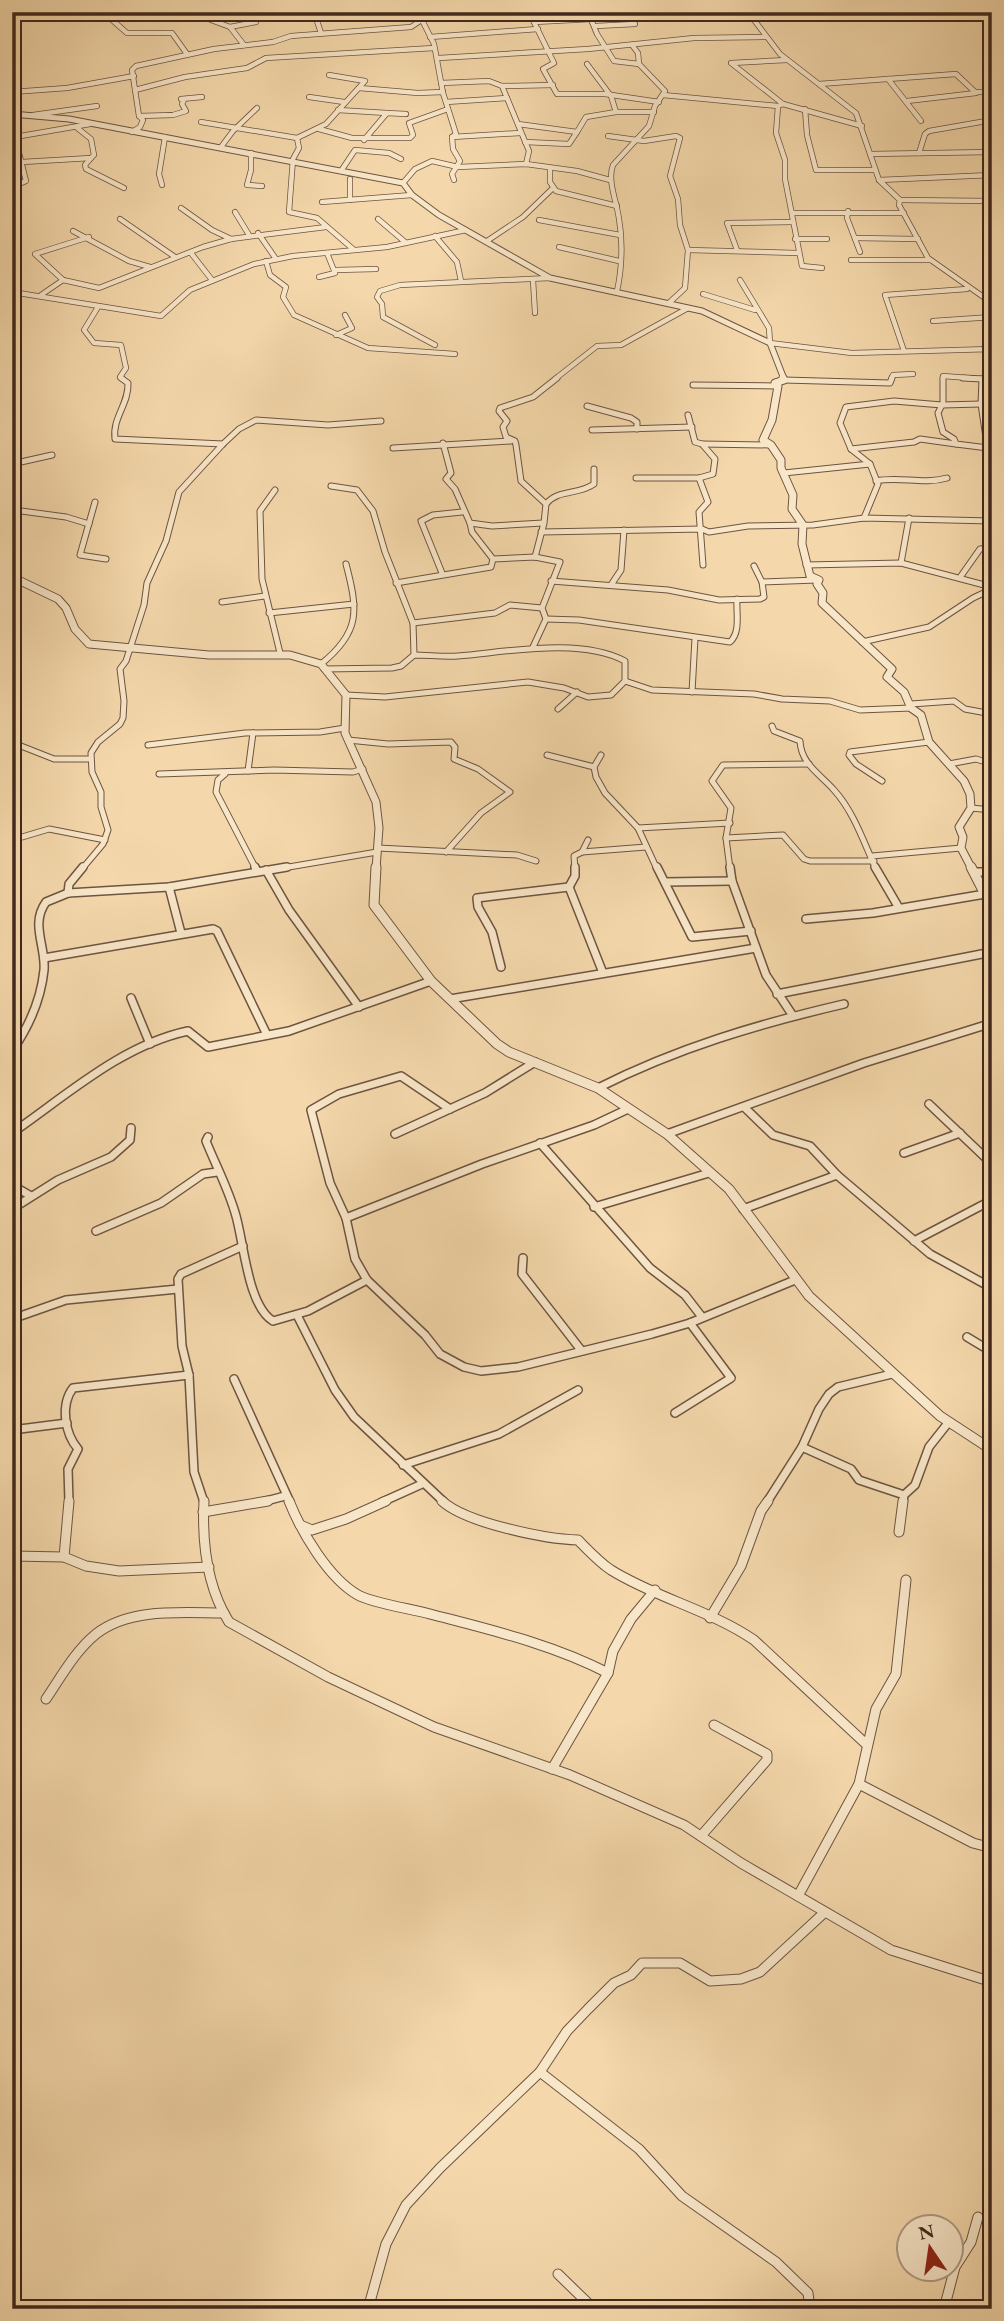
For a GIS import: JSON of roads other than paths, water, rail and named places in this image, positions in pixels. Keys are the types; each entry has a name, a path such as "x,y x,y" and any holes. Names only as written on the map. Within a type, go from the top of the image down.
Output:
{"street":[{"path":"103,12 127,33 172,33 187,54"},
{"path":"211,20 230,27 256,22 260,12"},
{"path":"314,12 321,33"},
{"path":"411,27 429,15 491,12"},
{"path":"529,12 554,65 542,69 558,94 611,96 659,102"},
{"path":"588,12 596,26 597,34 614,61 639,64"},
{"path":"748,12 765,37 787,60 852,109 862,126 879,180 900,200 991,200"},
{"path":"957,12 992,17"},
{"path":"534,22 592,19"},
{"path":"422,20 427,26 439,58 443,92 456,134 452,137 453,149 460,161 452,174 454,180"},
{"path":"596,26 635,24"},
{"path":"132,132 140,127 142,121 132,70 136,66 187,54 321,33 427,26"},
{"path":"230,27 244,45"},
{"path":"430,37 538,29"},
{"path":"439,58 548,53 694,38 765,37"},
{"path":"617,291 620,235 617,206 610,180 613,164 638,141 649,126 665,91 639,64 638,53 632,45"},
{"path":"135,90 185,77 247,68 266,58 434,48"},
{"path":"780,105 731,64 787,60"},
{"path":"587,64 611,96 616,112"},
{"path":"818,84 956,74 979,93"},
{"path":"201,122 296,138 319,129 365,81 329,75"},
{"path":"12,92 67,88 134,76"},
{"path":"888,79 922,121"},
{"path":"441,83 489,81 502,86 553,85"},
{"path":"502,86 529,150 526,164"},
{"path":"359,88 414,93 443,92"},
{"path":"907,101 992,92"},
{"path":"663,95 780,105 805,109 862,126"},
{"path":"139,116 186,111 181,104 184,100 181,99 202,97"},
{"path":"309,97 344,102"},
{"path":"446,102 507,98"},
{"path":"780,105 773,126 777,145 785,160 782,170 793,213 797,253 802,267 821,268"},
{"path":"33,116 46,111 97,106"},
{"path":"220,147 236,124 247,120 257,108"},
{"path":"805,109 807,135 816,170 875,170"},
{"path":"338,110 406,114"},
{"path":"319,129 364,140 412,137 409,123 418,121 423,116 448,110"},
{"path":"525,142 569,144 586,117 616,112 654,112"},
{"path":"364,140 387,113"},
{"path":"12,114 165,137 403,183 412,195 439,215 550,278"},
{"path":"919,153 925,134 929,131 992,120"},
{"path":"12,187 26,181 15,137 90,124"},
{"path":"518,124 537,124 561,132 577,132"},
{"path":"76,127 91,139 94,155 85,165 86,169 124,188"},
{"path":"452,137 520,133"},
{"path":"608,136 638,141 676,136 680,138 670,176 677,194 680,225 688,250 685,288 670,302"},
{"path":"162,185 159,174 165,137"},
{"path":"296,138 299,148 293,159 295,161 289,212 317,218 348,247 357,251"},
{"path":"341,171 355,150 389,153 401,159"},
{"path":"870,154 992,152"},
{"path":"251,153 251,170 247,185 262,186"},
{"path":"22,162 91,158"},
{"path":"403,183 415,169 427,161 458,167 526,164 610,180"},
{"path":"487,241 498,237 543,202 552,189 550,168"},
{"path":"879,180 992,175"},
{"path":"349,179 350,200"},
{"path":"552,189 617,206"},
{"path":"322,202 412,195"},
{"path":"900,200 899,205 930,260 991,303"},
{"path":"181,208 212,230 231,239"},
{"path":"848,211 847,218 860,252"},
{"path":"235,212 249,235"},
{"path":"793,213 904,213"},
{"path":"120,219 175,257"},
{"path":"378,219 405,242"},
{"path":"540,220 620,235"},
{"path":"737,250 727,223 793,222"},
{"path":"89,237 35,254 63,280 99,288 175,257 231,239 258,233 326,227"},
{"path":"12,292 161,316 190,290 212,279 266,261 357,251 466,230"},
{"path":"73,231 89,237 113,254 151,268"},
{"path":"258,233 276,259"},
{"path":"435,236 456,261 462,272 461,281"},
{"path":"855,238 918,239"},
{"path":"795,239 827,239"},
{"path":"559,247 619,261"},
{"path":"688,250 797,253"},
{"path":"191,253 212,279"},
{"path":"327,253 336,270"},
{"path":"851,260 930,260"},
{"path":"266,261 270,275 286,287 283,297 294,315 368,348 454,354"},
{"path":"319,277 332,275 336,270 376,269"},
{"path":"435,345 383,317 383,304 377,298 378,293 391,286 550,278 670,302 721,318 770,343 826,351 992,349"},
{"path":"41,295 63,280"},
{"path":"533,280 536,313"},
{"path":"740,280 769,328 775,362 784,380"},
{"path":"904,351 885,295 968,289"},
{"path":"702,294 756,310"},
{"path":"98,307 84,330 94,343 121,345 127,368 120,377 128,383 130,391 112,428 115,439 223,444"},
{"path":"516,441 506,437 503,427 507,421 501,415 500,408 539,393 597,346 621,345 688,308"},
{"path":"336,335 352,328 345,315"},
{"path":"933,320 992,317"},
{"path":"983,349 992,360"},
{"path":"819,580 810,576 806,565 803,525 792,509 793,495 783,473 781,460 764,440 764,430 772,421 773,399 778,386 775,383 784,380 890,383 893,375 912,374"},
{"path":"956,444 954,439 943,432 938,413 943,404 943,376 992,378"},
{"path":"982,379 981,404 992,477"},
{"path":"693,384 778,386"},
{"path":"864,518 878,485 870,464 851,449 840,423 846,407 894,401 981,404"},
{"path":"587,406 635,419 637,429"},
{"path":"688,415 695,443 771,445"},
{"path":"68,893 69,884 105,840 108,830 101,807 101,792 90,759 93,747 122,721 124,704 120,669 131,646 144,605 147,583 166,541 179,492 239,429 256,420 328,425 381,421"},
{"path":"592,430 692,427"},
{"path":"851,449 914,442 920,439 988,448"},
{"path":"394,448 410,449 443,443 516,441"},
{"path":"516,441 519,452 519,478 530,493 546,504"},
{"path":"443,443 451,473 446,479 454,485 472,532 493,559"},
{"path":"636,478 699,478 713,474 715,458 702,444"},
{"path":"12,464 52,455"},
{"path":"783,473 870,464"},
{"path":"535,557 543,523 547,517 546,504 552,496 589,488 594,484 594,469"},
{"path":"876,481 890,477 930,482 947,478"},
{"path":"699,478 708,502 699,512 702,529 698,538 703,565"},
{"path":"331,486 357,490 380,523 384,551 413,623 416,638 414,655"},
{"path":"992,488 986,502 992,512"},
{"path":"275,490 260,511 265,596 280,653"},
{"path":"94,502 80,555 106,559"},
{"path":"12,535 13,510 66,517 89,524"},
{"path":"442,573 421,521 433,515 463,512"},
{"path":"541,531 702,529 709,532 748,526 803,525 864,518 992,521"},
{"path":"901,563 909,518"},
{"path":"470,523 492,526 543,523"},
{"path":"611,586 621,570 624,530"},
{"path":"961,576 980,549 990,547 992,532"},
{"path":"493,559 535,557 560,562 542,608 546,619 533,646"},
{"path":"396,583 442,573 491,567 493,559"},
{"path":"806,565 901,563 961,576 992,588"},
{"path":"322,667 353,628 357,616 346,564"},
{"path":"551,581 667,590 719,600 764,597 762,582 754,566"},
{"path":"12,577 58,599 66,608 75,629 89,644 209,655 280,653 322,667 393,668 401,666 414,655 464,655 533,646 620,656 625,661 625,681 611,695 588,697 577,692 528,682 514,685 502,682 385,697 346,695"},
{"path":"762,582 819,580"},
{"path":"819,580 817,584 823,593 822,603 892,669 887,677 904,692 911,706 920,715 929,742 950,764 971,794 971,808 959,827 963,837 961,848 992,908"},
{"path":"862,642 929,627 992,588"},
{"path":"222,602 265,596"},
{"path":"546,619 590,621 723,642 734,639 737,599"},
{"path":"269,613 354,604"},
{"path":"413,623 495,614 498,608 508,604 542,608"},
{"path":"692,692 695,638"},
{"path":"322,667 346,695 345,728 348,740 376,803 378,850 374,905 431,981 497,1044 598,1087 667,1134 729,1189 795,1280 892,1374 948,1423 992,1450"},
{"path":"625,681 652,690 754,694 782,699 830,701 860,710 954,701 965,709 992,714"},
{"path":"558,709 577,692"},
{"path":"772,726 774,731 800,741 800,752 831,786 852,815 873,858 881,883 899,908"},
{"path":"148,746 253,733 320,732 345,728"},
{"path":"248,771 253,733"},
{"path":"348,740 388,744 451,742 455,747 454,759 478,769 510,792 481,813 446,852"},
{"path":"882,781 856,764 849,755 850,752 929,742"},
{"path":"12,746 21,746 54,759 90,759"},
{"path":"547,755 594,767"},
{"path":"601,755 594,767 601,789 628,814 638,828 692,937 751,931"},
{"path":"950,764 976,759 992,764"},
{"path":"793,1016 777,994 758,958 757,948 732,881 726,838 731,808 712,781 723,765 809,764"},
{"path":"159,774 353,772 363,769"},
{"path":"225,774 218,780 216,792 257,871"},
{"path":"971,808 992,810"},
{"path":"638,828 730,823"},
{"path":"12,840 49,829 105,840"},
{"path":"726,838 783,835 804,859 810,861 873,858 961,848"},
{"path":"582,852 588,840"},
{"path":"569,887 575,876 574,856 582,852 646,847"},
{"path":"12,1051 19,1042 37,997 44,958 37,934 44,904 68,893 169,887 378,850 517,855 536,861"},
{"path":"266,870 289,910 359,1007"},
{"path":"974,872 992,872"},
{"path":"665,882 732,881"},
{"path":"169,887 181,933"},
{"path":"501,967 492,932 478,906 477,898 569,887"},
{"path":"569,887 603,973"},
{"path":"806,919 985,894"},
{"path":"44,958 203,929 217,931 268,1035"},
{"path":"734,934 741,951"},
{"path":"450,999 757,948"},
{"path":"777,994 992,952"},
{"path":"12,1133 46,1107 150,1044 177,1032 188,1031 208,1047 268,1035 431,981"},
{"path":"131,998 150,1044"},
{"path":"598,1087 632,1070 714,1037 844,1004"},
{"path":"667,1134 945,1035 992,1023"},
{"path":"395,1134 476,1099 509,1081 535,1062"},
{"path":"450,1109 401,1076 388,1078 313,1106 312,1110 330,1183 346,1218 355,1259 367,1280 425,1335 440,1354 464,1367 481,1371 517,1367 690,1323 795,1280"},
{"path":"929,1104 992,1164"},
{"path":"744,1107 772,1135 810,1146 837,1175 930,1254 992,1288"},
{"path":"346,1218 540,1143 594,1125 628,1109"},
{"path":"12,1209 58,1180 118,1153 131,1140 131,1128"},
{"path":"904,1153 960,1133"},
{"path":"208,1137 206,1141 235,1214 254,1293 266,1317 273,1321 297,1315 367,1280"},
{"path":"540,1143 657,1275 685,1295 702,1317"},
{"path":"96,1231 161,1203 203,1174 217,1172"},
{"path":"594,1207 709,1173"},
{"path":"743,1209 837,1175"},
{"path":"12,1185 32,1196"},
{"path":"914,1241 992,1200"},
{"path":"243,1246 181,1274 178,1289 182,1346 189,1375 194,1472 204,1497 202,1536 209,1567 229,1622 380,1703 434,1727 628,1799 684,1825 891,1950 992,1982"},
{"path":"523,1258 522,1274 581,1350"},
{"path":"12,1319 66,1300 178,1289"},
{"path":"297,1315 347,1408 450,1508 471,1517 551,1539 578,1541 609,1569 710,1618 735,1627 754,1640 866,1744"},
{"path":"675,1413 731,1378 690,1323"},
{"path":"967,1337 992,1352"},
{"path":"710,1618 741,1566 761,1511 802,1447 819,1409 838,1387 892,1374"},
{"path":"64,1557 70,1514 68,1469 78,1449 70,1441 67,1423 68,1399 73,1388 189,1375"},
{"path":"234,1379 266,1445 299,1525 323,1562 358,1595 527,1639 577,1657 608,1673"},
{"path":"403,1465 499,1434 578,1390"},
{"path":"12,1430 67,1423"},
{"path":"899,1532 904,1495 915,1485 929,1447 948,1423"},
{"path":"802,1447 851,1469 859,1480 904,1495"},
{"path":"299,1525 312,1530 365,1511 422,1483"},
{"path":"204,1512 248,1506 285,1496"},
{"path":"310,1543 312,1530"},
{"path":"12,1556 64,1557 86,1566 118,1571 209,1567"},
{"path":"798,1896 859,1784 876,1709 896,1674 906,1580"},
{"path":"552,1769 608,1673 613,1651 631,1619 655,1590"},
{"path":"46,1699 76,1656 106,1628 159,1615 224,1612"},
{"path":"701,1836 767,1760 767,1754 714,1725"},
{"path":"854,1731 870,1728"},
{"path":"859,1784 973,1843 992,1848"},
{"path":"368,2309 386,2244 406,2205 459,2149 540,2071 567,2031 614,1983 631,1975 642,1963 680,1963 710,1981 741,1979 760,1972 825,1912"},
{"path":"540,2071 639,2149 682,2196 776,2262 808,2293 810,2309"},
{"path":"944,2309 955,2267 971,2242 978,2217"},
{"path":"558,2274 594,2309"}]}
